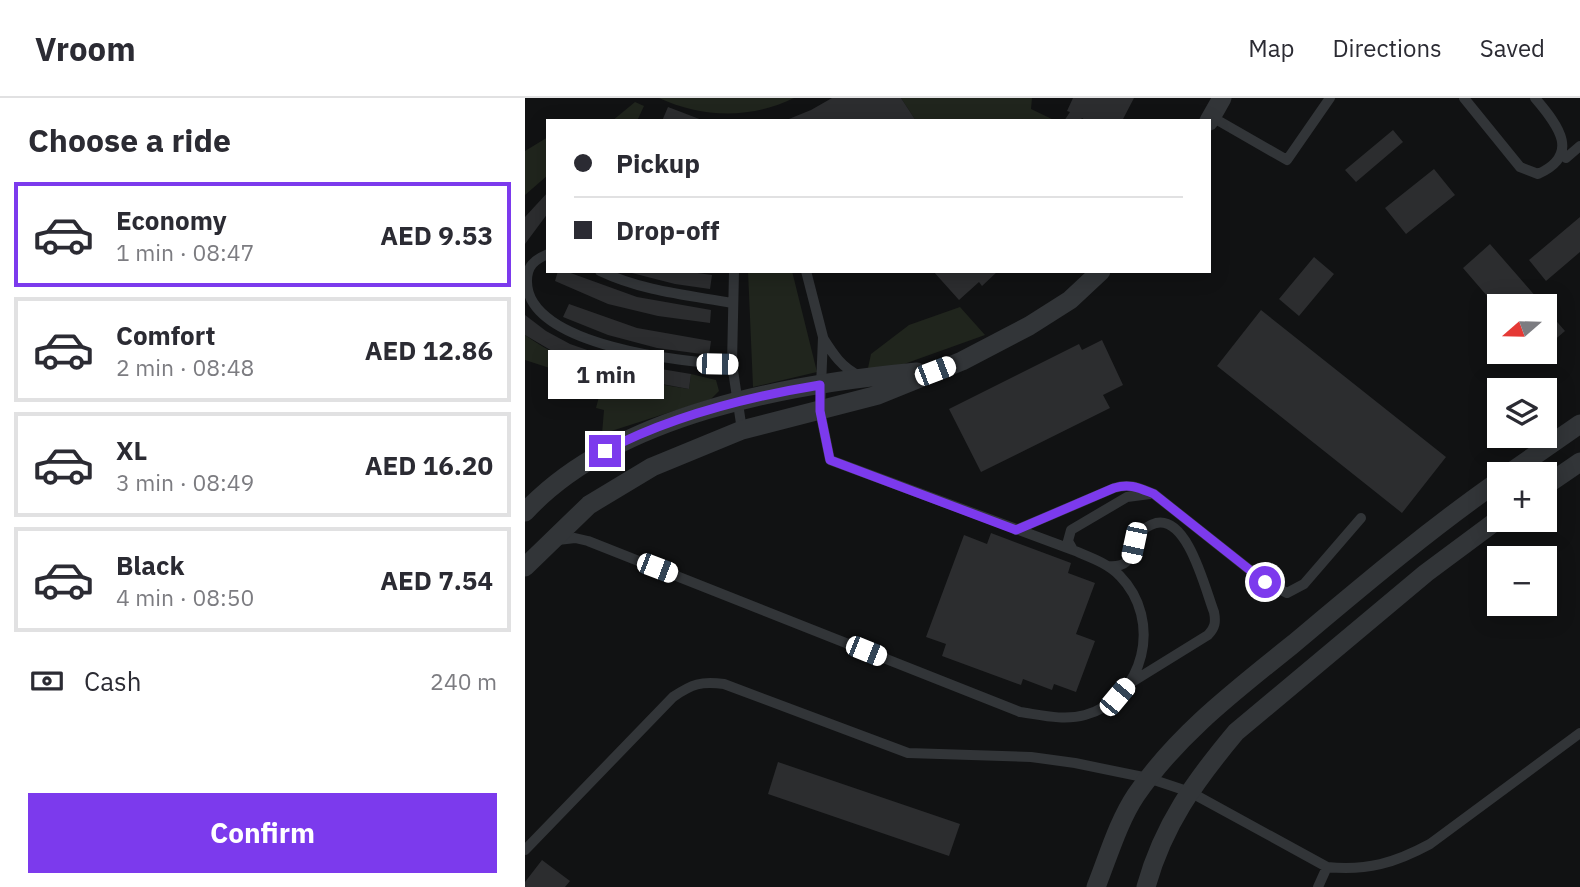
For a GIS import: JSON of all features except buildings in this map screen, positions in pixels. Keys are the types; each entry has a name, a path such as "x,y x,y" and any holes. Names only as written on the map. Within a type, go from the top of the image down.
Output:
{"street":[{"path":"1210,119 1222,98"},
{"path":"527,560 589,505 652,467 741,430 878,395 935,371 997,344 1029,326 1070,300 1099,273"},
{"path":"525,512 554,483 576,468 638,434 684,418 783,391 863,378 935,371"},
{"path":"1525,462 1580,424"},
{"path":"1557,478 1580,462"},
{"path":"1096,887 1124,818 1149,778 1184,735 1415,542 1487,489"},
{"path":"1146,887 1157,850 1173,818 1235,732 1426,573 1487,528"}],"lane":[{"path":"1211,120 1287,160 1330,98"},
{"path":"1464,98 1520,167 1538,174 1553,169 1580,146"},
{"path":"1539,99 1556,122 1568,145 1566,158"},
{"path":"546,255 535,260 527,271 527,286 534,303 549,319 572,332 606,345 644,355 732,364"},
{"path":"604,273 660,292 732,303"},
{"path":"734,273 732,364 741,430"},
{"path":"807,273 823,337 848,371 863,378"},
{"path":"547,545 563,538 588,541 1020,712 1064,718 1085,715 1117,697 1139,667 1143,651 1144,624 1134,594 1119,574 1108,566 1073,551 830,460 820,411 823,337"},
{"path":"1016,530 1126,484 1136,486 1154,494 1265,582 1287,593 1304,584 1361,518"},
{"path":"1073,551 1068,535 1080,523 1127,497 1154,494"},
{"path":"1108,566 1121,565 1127,561 1131,557 1134,543 1143,530 1151,525 1164,523 1174,527 1188,544 1216,621 1208,635 1129,683"},
{"path":"525,850 673,697 690,686 706,682 724,684 908,753 1031,757 1149,778 1190,792 1327,867 1348,869 1405,858 1430,844 1580,733"},
{"path":"1318,887 1327,867"}],"shaded area":[{"path":"659,98 794,98 761,110 727,113 692,109"},
{"path":"901,98 1032,98 1031,109 1052,119 915,119"},
{"path":"635,102 644,106 638,119 614,119"},
{"path":"546,138 546,177 525,195 525,151"},
{"path":"748,273 792,273 817,372 753,387"},
{"path":"960,307 985,335 893,368 868,368 871,354 909,325"},
{"path":"525,335 563,357 603,372 689,389 691,374 716,380 719,391 711,399 602,434 604,410 596,408 602,385 525,360"}],"route":[{"path":"605,451 638,434 684,418 783,391 820,385 820,411 830,460 1016,530 1114,488 1126,484 1136,486 1154,494 1265,582"}]}
